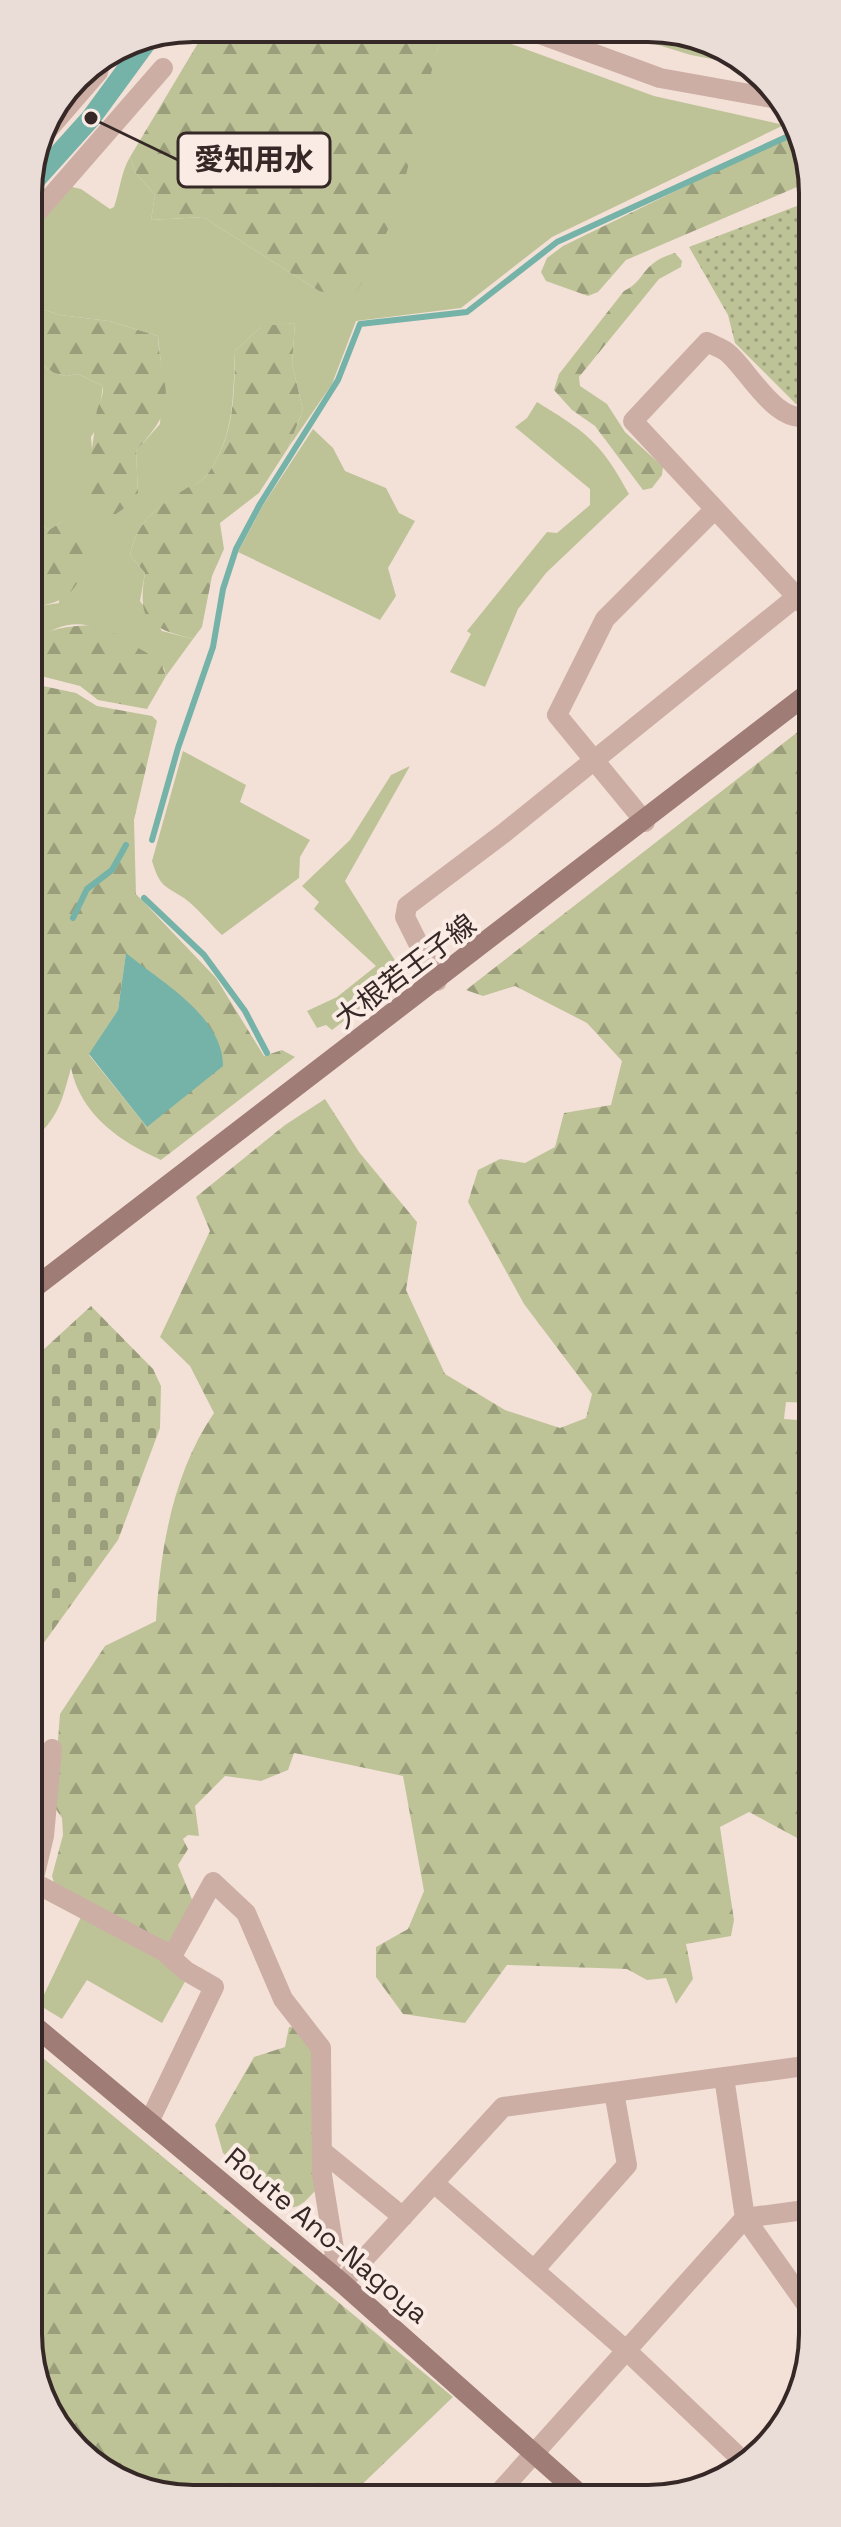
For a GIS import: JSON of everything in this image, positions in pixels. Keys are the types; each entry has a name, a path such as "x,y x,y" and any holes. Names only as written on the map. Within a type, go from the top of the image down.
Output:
{"street":[{"path":"562,42 660,78 764,97"},
{"path":"42,207 163,68"},
{"path":"799,418 783,413 727,351 707,342 633,421 715,509 799,591"},
{"path":"645,822 557,715 605,619 715,509"},
{"path":"437,981 405,917 407,906 799,603"},
{"name":"大根若王子線","path":"42,1282 645,822 799,700"},
{"path":"42,1844 52,1749"},
{"path":"171,1958 213,1882 246,1913 283,1999 321,2048 322,2151 335,2277"},
{"path":"42,1889 171,1958 214,1987 149,2122"},
{"name":"Route Ano-Nagoya","path":"42,2032 335,2277 570,2485"},
{"path":"335,2277 403,2217 503,2107 799,2067"},
{"path":"724,2077 745,2218 799,2294"},
{"path":"534,2270 627,2165 614,2092"},
{"path":"322,2151 403,2217"},
{"path":"434,2183 627,2351 737,2455"},
{"path":"505,2485 745,2218 799,2211"}],"green space":[{"path":"199,42 440,42 399,198 374,262 356,292 341,296 319,291 203,217 151,220 155,195 135,172 130,157"},
{"path":"439,42 506,42 654,96 783,126 552,237 461,308 356,321 332,384 288,448 303,410 292,364 295,323 261,327 235,351 231,415 216,460 203,479 167,501 150,516 138,533 130,555 145,573 140,601 162,631 193,639 166,676 164,668 100,628 83,624 66,625 42,638 42,606 59,603 61,522 49,530 42,526 42,365 54,373 66,376 78,374 103,386 96,429 91,437 93,462 87,481 138,494 136,451 160,424 162,373 158,336 109,321 60,315 42,309 42,221 72,187 81,189 110,209 114,207 130,157 135,172 155,195 151,220 203,217 319,291 426,87"},
{"path":"648,42 687,47 720,61"},
{"path":"787,136 796,164 799,187 626,260 598,292 588,296 546,281 541,272 547,258 563,246"},
{"path":"799,205 799,405 735,343 728,315 689,247"},
{"path":"675,253 682,261 681,267 659,279 579,377 580,386 607,404 625,432 663,467 662,475 652,488 643,490 595,426 572,410 554,390 559,374 624,291 655,262"},
{"path":"42,309 60,315 109,321 158,336 165,408 151,434 136,451 138,493 113,516 89,512 82,502 103,386 78,374 66,376 42,365"},
{"path":"295,323 292,364 303,410 288,448 259,493 220,523 224,549 212,576 202,627 193,639 165,631 149,620 145,612 145,573 130,555 133,543 150,516 167,501 203,479 216,460 231,415 235,351 262,326"},
{"path":"537,402 568,422 601,450 629,494 546,573 518,609 485,687 450,672 471,634 467,631 547,532 557,533 590,505 590,489 515,427 527,418"},
{"path":"313,429 333,448 345,471 386,488 399,513 415,521 388,568 396,596 380,620 238,552 263,505"},
{"path":"75,521 91,548 75,587 62,599 42,606 42,526 49,530 61,522"},
{"path":"94,625 160,660 166,676 147,709 98,700 80,686 42,676 42,637 68,627"},
{"path":"42,686 76,693 97,706 152,716 157,721 134,820 136,894 216,978 264,1056 282,1050 295,1057 161,1160 117,1135 93,1113 83,1100 71,1068 58,1109 42,1130","holes":["126,954 147,1127 89,1055 118,1010"]},
{"path":"799,731 799,1403 786,1402 784,1419 799,1420 799,1839 749,1812 720,1827 734,1920 731,1936 686,1944 693,1979 676,2004 666,1978 647,1980 627,1969 507,1965 465,2023 403,2014 376,1977 376,1947 408,1929 424,1891 403,1776 294,1753 288,1770 261,1781 225,1776 195,1806 199,1836 188,1835 183,1839 188,1849 178,1865 193,1902 167,1945 55,1886 52,1876 63,1835 62,1818 53,1805 60,1714 105,1646 156,1621 161,1567 171,1512 188,1460 214,1413 190,1366 160,1337 210,1231 196,1197 285,1125 325,1099 359,1152 417,1222 406,1290 445,1374 505,1410 560,1428 586,1418 592,1394 524,1304 468,1202 478,1170 500,1159 525,1163 555,1147 564,1113 611,1105 622,1061 587,1023 515,986 483,996 466,990"},
{"path":"183,751 246,785 240,802 310,840 300,857 299,878 222,935 189,902 164,884 152,861"},
{"path":"410,766 345,881 396,962 396,981 332,1030 326,1025 317,1028 307,1011 337,997 376,966 314,909 319,902 302,886 350,840 391,775"},
{"path":"91,1306 153,1369 161,1386 160,1428 118,1540 42,1645 42,1351"},
{"path":"82,1915 162,1958 187,1978 162,2023 87,1980 62,2019 42,2007 42,1999"},
{"path":"289,2027 297,2027 315,2049 315,2191 303,2203 291,2208 280,2206 223,2153 215,2125 254,2057 285,2047"},
{"path":"42,2057 453,2397 361,2485 183,2485 135,2473 101,2454 86,2441 58,2401 50,2382 42,2344"}],"water":[{"path":"126,953 172,988 202,1016 213,1031 223,1066 147,1127 89,1054 118,1010"}],"waterway":[{"path":"44,170 91,118 139,53"},
{"path":"152,840 178,748 213,647 223,589 236,549 260,504 338,380 360,324 467,312 557,242 787,136"},
{"path":"73,918 87,889 112,870 126,845"},
{"path":"144,898 204,955 245,1011 267,1053"}],"place":[{"name":"愛知用水","path":"91,118"}]}
